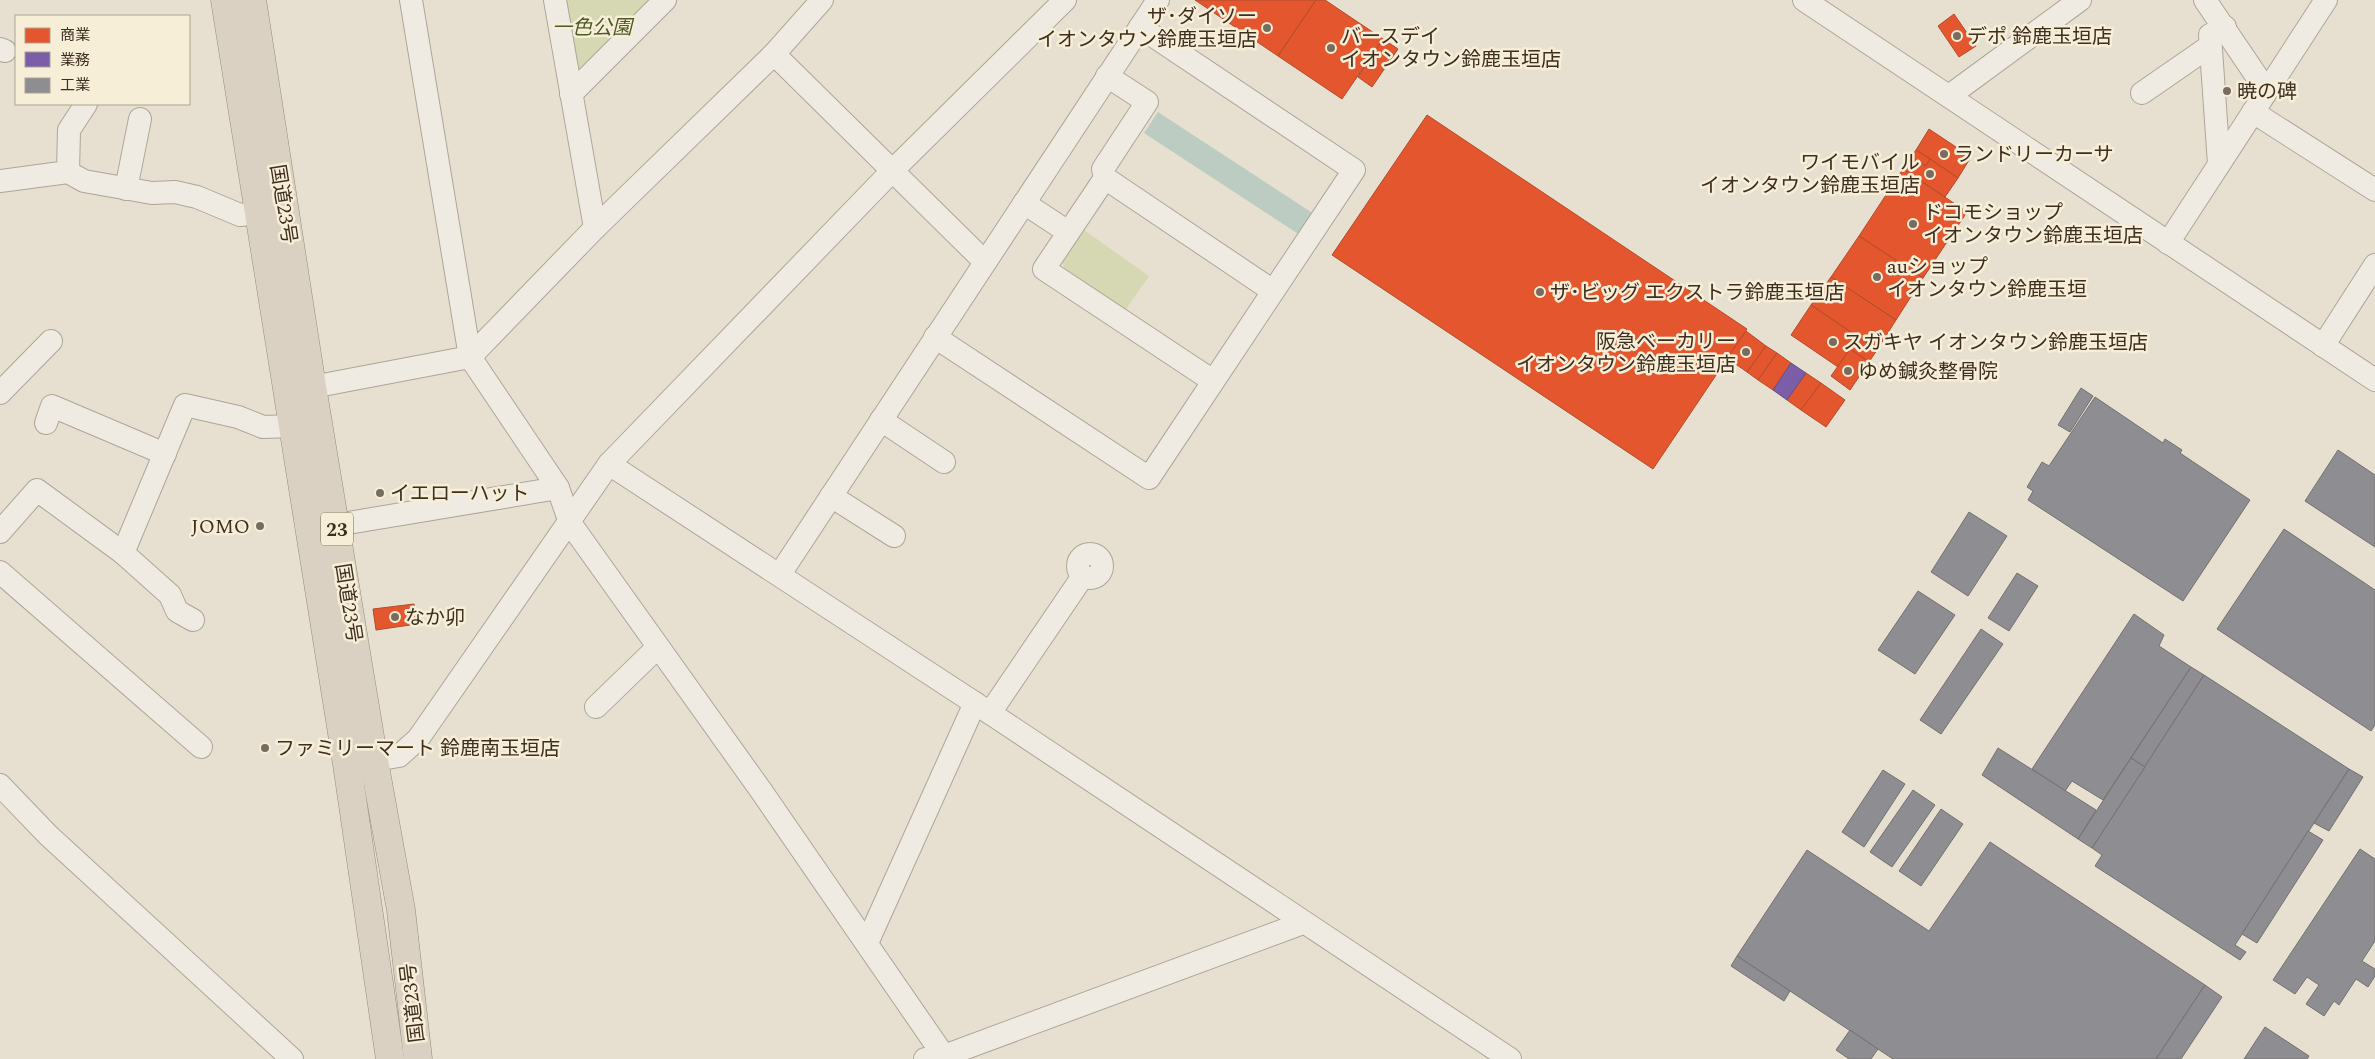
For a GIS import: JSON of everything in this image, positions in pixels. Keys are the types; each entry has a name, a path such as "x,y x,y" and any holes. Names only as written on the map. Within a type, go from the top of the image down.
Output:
{"highway":[{"name":"国道23号","path":"225,0 347,764 390,1059"},
{"name":"国道23号","path":"252,0 312,387 374,762 401,910 418,1059"}],"street":[{"path":"411,0 470,357 558,488 570,523 867,943 938,1058 1303,923"},
{"path":"555,0 594,228"},
{"path":"571,94 665,0"},
{"path":"312,387 470,357 594,228 774,54 822,0"},
{"path":"347,764 374,762 400,756 418,739 570,523 609,464 893,170 1065,0"},
{"path":"780,574 934,336 1158,0"},
{"path":"1804,0 2375,380"},
{"path":"1949,96 2080,0"},
{"path":"2205,0 2266,90"},
{"path":"2168,243 2326,0"},
{"path":"934,336 1149,478 1354,170 1140,27"},
{"path":"2219,164 2210,34 2225,27"},
{"path":"2142,93 2210,46"},
{"path":"774,54 985,262"},
{"path":"1108,76 1147,102 1103,169 1105,178 1273,291"},
{"path":"68,172 70,130 85,105"},
{"path":"2253,112 2375,190"},
{"path":"126,189 140,119"},
{"path":"0,181 68,172 84,181 152,193 175,192 197,197 240,215 260,213"},
{"path":"1105,178 1044,269 1213,381"},
{"path":"1024,203 1068,232"},
{"path":"2323,346 2375,265"},
{"path":"0,393 51,341"},
{"path":"123,553 185,405 238,417 262,427 294,426"},
{"path":"46,423 52,406 165,454"},
{"path":"880,420 944,462"},
{"path":"609,464 983,708 1303,923 1510,1059"},
{"path":"336,525 558,488"},
{"path":"0,532 37,490 123,553 170,595 176,611 192,620"},
{"path":"831,496 894,536"},
{"path":"0,572 201,747"},
{"path":"867,943 983,708 1083,576"},
{"path":"596,707 658,647"},
{"path":"0,785 48,835 292,1059"}],"green space":[{"name":"一色公園","path":"561,0 656,0 582,75 573,73"},
{"path":"1081,228 1149,276 1124,312 1066,275 1061,256"}],"shaded area":[{"path":"1158,112 1314,214 1300,235 1144,133"}],"building: 商業":[{"name":"ザ･ダイソー イオンタウン鈴鹿玉垣店","path":"1195,0 1316,0 1278,56"},
{"name":"バースデイ イオンタウン鈴鹿玉垣店","path":"1316,0 1325,0 1383,39 1342,99 1278,56"},
{"name":"デポ 鈴鹿玉垣店","path":"1954,14 1976,46 1959,57 1938,26"},
{"path":"1383,39 1398,49 1372,87 1358,77"},
{"name":"ザ･ビッグ エクストラ鈴鹿玉垣店","path":"1427,115 1747,329 1653,469 1332,255"},
{"name":"ランドリーカーサ","path":"1929,129 1971,157 1958,178 1916,150"},
{"path":"1916,150 1930,159 1926,166 1911,157"},
{"name":"ワイモバイル イオンタウン鈴鹿玉垣店","path":"1911,157 1926,166 1930,159 1958,178 1945,197 1903,169"},
{"name":"ドコモショップ イオンタウン鈴鹿玉垣店","path":"1903,169 1967,212 1923,278 1859,236"},
{"name":"auショップ イオンタウン鈴鹿玉垣","path":"1859,236 1923,278 1896,320 1831,277"},
{"path":"1831,277 1896,320 1877,350 1811,305"},
{"name":"スガキヤ イオンタウン鈴鹿玉垣店","path":"1811,305 1877,350 1869,362 1850,349 1838,367 1791,335"},
{"name":"阪急ベーカリー イオンタウン鈴鹿玉垣店","path":"1746,331 1766,346 1747,372 1727,358"},
{"path":"1766,346 1777,353 1758,380 1747,372"},
{"name":"ゆめ鍼灸整骨院","path":"1850,349 1869,362 1850,390 1831,376"},
{"path":"1777,353 1791,363 1773,390 1758,380"},
{"path":"1806,373 1821,383 1801,410 1787,400"},
{"path":"1821,383 1845,400 1826,427 1801,410"},
{"name":"なか卯","path":"414,604 417,624 376,630 373,609"}],"building: 業務":[{"path":"1791,363 1806,373 1787,400 1773,390"}],"building: 工業":[{"path":"2081,388 2093,396 2070,432 2058,425"},
{"path":"2095,397 2163,443 2165,439 2182,450 2180,453 2250,500 2183,601 2028,500 2033,491 2027,487 2042,462 2049,466"},
{"path":"2338,450 2375,475 2375,547 2305,501"},
{"path":"1969,512 2007,536 1968,596 1931,572"},
{"path":"2284,529 2375,590 2375,725 2371,731 2217,629"},
{"path":"2017,573 2038,586 2009,631 1988,618"},
{"path":"1918,591 1955,615 1915,674 1878,650"},
{"path":"2134,614 2164,635 2159,646 2191,667 2103,800 2072,781 2065,791 2032,769"},
{"path":"1981,629 2003,644 1941,734 1920,720"},
{"path":"2191,667 2204,675 2145,767 2131,758"},
{"path":"2204,675 2349,769 2235,945 2246,952 2240,960 2095,866 2102,855 2092,848"},
{"path":"1998,748 2096,810 2078,839 1982,775"},
{"path":"2131,758 2145,767 2092,848 2078,839"},
{"path":"2349,769 2363,777 2329,831 2314,823"},
{"path":"1883,770 1905,784 1864,847 1842,832"},
{"path":"1913,790 1935,805 1892,867 1870,852"},
{"path":"1941,809 1963,824 1921,886 1899,871"},
{"path":"2308,831 2323,840 2257,943 2242,934"},
{"path":"1990,842 2205,985 2156,1059 1893,1059 1737,956 1807,850 1929,931"},
{"path":"2360,849 2375,859 2375,941 2362,961 2375,969 2375,976 2368,987 2356,979 2339,1005 2334,1001 2324,1016 2306,1004 2319,985 2307,977 2295,994 2273,980"},
{"path":"1737,956 1790,991 1784,1001 1731,966"},
{"path":"2205,985 2222,997 2181,1059 2156,1059"},
{"path":"2265,1027 2309,1056 2307,1059 2244,1059"},
{"path":"1850,1030 1878,1049 1871,1059 1849,1059 1836,1050"}],"place":[{"name":"ザ･ダイソー イオンタウン鈴鹿玉垣店","path":"1267,28"},
{"name":"デポ 鈴鹿玉垣店","path":"1957,36"},
{"name":"バースデイ イオンタウン鈴鹿玉垣店","path":"1331,48"},
{"name":"暁の碑","path":"2227,91"},
{"name":"ランドリーカーサ","path":"1944,154"},
{"name":"ワイモバイル イオンタウン鈴鹿玉垣店","path":"1930,174"},
{"name":"ドコモショップ イオンタウン鈴鹿玉垣店","path":"1913,224"},
{"name":"auショップ イオンタウン鈴鹿玉垣","path":"1877,277"},
{"name":"ザ･ビッグ エクストラ鈴鹿玉垣店","path":"1540,292"},
{"name":"スガキヤ イオンタウン鈴鹿玉垣店","path":"1833,342"},
{"name":"阪急ベーカリー イオンタウン鈴鹿玉垣店","path":"1746,352"},
{"name":"ゆめ鍼灸整骨院","path":"1848,371"},
{"name":"イエローハット","path":"380,493"},
{"name":"JOMO","path":"260,526"},
{"name":"なか卯","path":"395,617"},
{"name":"ファミリーマート 鈴鹿南玉垣店","path":"265,748"}]}
